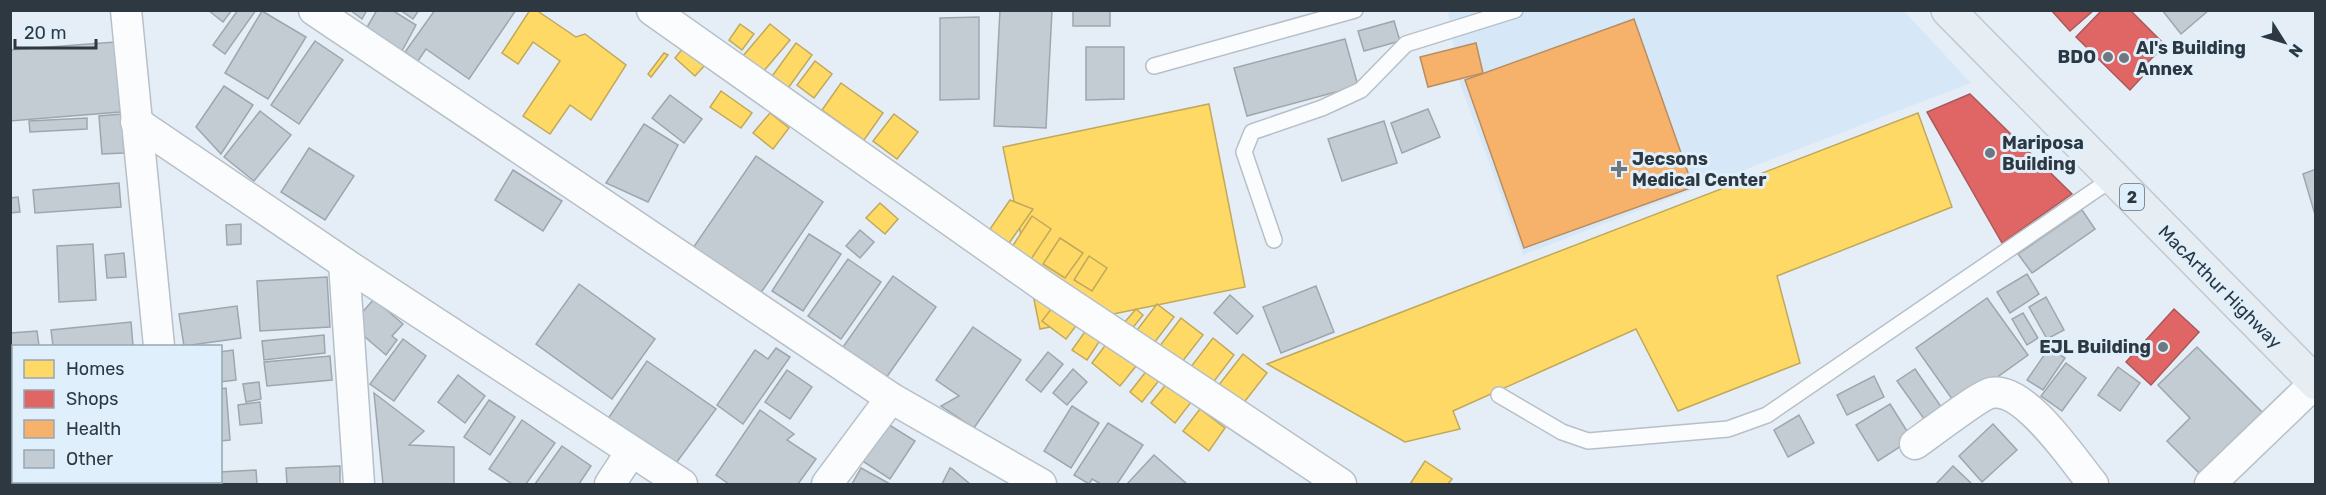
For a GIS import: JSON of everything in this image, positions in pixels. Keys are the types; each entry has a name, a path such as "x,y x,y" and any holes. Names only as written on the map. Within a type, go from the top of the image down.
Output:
{"highway":[{"name":"MacArthur Highway","path":"1948,10 2315,383"}],"street":[{"path":"126,10 159,345"},
{"path":"314,10 891,398 1041,484"},
{"path":"652,10 1023,272 1341,484"},
{"path":"136,122 344,263 682,484"},
{"path":"344,263 358,484"},
{"path":"2210,484 2315,383"},
{"path":"1915,444 1990,393 2008,394 2032,410 2093,484"},
{"path":"827,484 891,398"},
{"path":"610,484 631,452"}],"lane":[{"path":"1154,66 1355,10"},
{"path":"1274,240 1244,152 1252,132 1322,108 1361,90 1406,44 1515,10"},
{"path":"1499,395 1562,432 1588,441 1728,429 1767,415 2113,178"}],"shaded area":[{"name":"Jecsons Medical Center","path":"1448,11 1904,11 1971,83 1523,255 1459,81"}],"building: Homes":[{"path":"530,10 536,10 576,37 585,34 626,65 591,120 570,105 550,134 523,116 560,61 533,42 518,64 502,53"},
{"path":"740,24 754,34 742,50 729,40"},
{"path":"770,24 790,40 763,72 743,56"},
{"path":"796,43 812,55 786,91 770,79"},
{"path":"684,47 705,65 695,76 675,58"},
{"path":"664,53 668,55 651,77 648,74"},
{"path":"815,61 832,74 814,98 797,85"},
{"path":"841,83 883,113 864,140 822,110"},
{"path":"721,91 752,113 741,128 710,107"},
{"path":"1209,104 1245,287 1040,329 1003,147"},
{"path":"770,113 789,128 773,149 753,133"},
{"path":"1918,113 1952,207 1777,276 1800,363 1678,411 1636,329 1453,411 1460,429 1405,442 1267,364"},
{"path":"894,114 918,132 897,159 873,141"},
{"path":"1010,200 1033,209 1007,246 988,232"},
{"path":"880,203 898,219 885,234 866,218"},
{"path":"1032,216 1051,229 1031,259 1012,247"},
{"path":"1060,238 1083,253 1065,278 1043,264"},
{"path":"1089,256 1107,268 1092,291 1074,280"},
{"path":"1055,304 1079,322 1066,339 1042,321"},
{"path":"1157,304 1174,317 1151,347 1134,334"},
{"path":"1136,309 1143,315 1131,330 1124,323"},
{"path":"1181,318 1203,335 1178,367 1156,351"},
{"path":"1089,326 1103,336 1087,360 1072,350"},
{"path":"1213,338 1234,355 1212,384 1190,368"},
{"path":"1107,343 1136,366 1120,386 1092,363"},
{"path":"1243,354 1267,373 1242,405 1218,386"},
{"path":"1148,369 1161,378 1142,402 1130,392"},
{"path":"1168,382 1192,401 1175,423 1151,403"},
{"path":"1200,409 1225,428 1209,451 1183,431"},
{"path":"1425,461 1452,479 1448,484 1410,484"}],"building: Shops":[{"name":"Al's Building Annex","path":"2051,10 2094,10 2070,31"},
{"name":"Al's Building Annex","path":"2102,10 2130,10 2165,45 2138,72 2142,77 2130,90 2076,37"},
{"name":"Mariposa Building","path":"1970,94 2072,194 2002,243 1927,112"},
{"name":"EJL Building","path":"2174,309 2199,332 2151,385 2126,362"}],"building: Health":[{"path":"1634,19 1693,187 1524,248 1465,80"},
{"path":"1476,43 1483,73 1428,87 1420,57"}],"building: Other":[{"path":"208,10 232,10 223,22"},
{"path":"238,10 256,10 225,54 213,45"},
{"path":"350,10 367,10 362,19"},
{"path":"377,10 392,10 416,25 402,51 366,29"},
{"path":"400,10 419,10 413,19"},
{"path":"435,10 516,10 469,79 426,49 418,61 405,52"},
{"path":"1000,10 1052,10 1046,128 994,126"},
{"path":"1073,10 1110,10 1110,26 1073,26"},
{"path":"2162,10 2209,10 2181,34"},
{"path":"262,11 306,37 268,99 225,73"},
{"path":"979,17 979,99 940,100 940,18"},
{"path":"1394,21 1400,41 1364,51 1358,31"},
{"path":"1345,39 1358,86 1247,116 1234,68"},
{"path":"315,41 343,60 299,124 271,105"},
{"path":"115,42 120,112 10,121 10,50"},
{"path":"1086,47 1124,47 1124,99 1086,100"},
{"path":"224,86 253,105 221,154 196,127"},
{"path":"670,95 702,119 684,143 652,118"},
{"path":"1428,109 1440,137 1402,153 1391,123"},
{"path":"260,111 291,135 254,181 224,157"},
{"path":"122,114 124,153 102,154 99,116"},
{"path":"87,118 87,129 30,132 29,121"},
{"path":"1384,121 1397,163 1342,181 1328,139"},
{"path":"644,124 678,145 648,202 606,183"},
{"path":"309,148 354,176 325,220 281,192"},
{"path":"756,156 823,202 760,294 693,248"},
{"path":"2316,169 2316,218 2303,174"},
{"path":"513,170 562,201 543,231 495,200"},
{"path":"119,183 121,207 35,213 33,190"},
{"path":"18,197 20,212 10,213 10,198"},
{"path":"2082,210 2095,229 2032,273 2018,254"},
{"path":"241,224 241,244 227,245 226,225"},
{"path":"860,230 874,242 860,258 846,246"},
{"path":"809,234 841,254 803,311 772,291"},
{"path":"93,244 96,300 59,302 57,246"},
{"path":"124,253 126,277 107,278 105,255"},
{"path":"848,259 881,282 841,339 808,316"},
{"path":"2027,274 2039,294 2010,313 1997,292"},
{"path":"893,276 936,307 886,378 843,347"},
{"path":"327,277 330,327 260,331 257,281"},
{"path":"579,284 655,339 612,399 536,344"},
{"path":"1316,286 1334,332 1281,353 1263,307"},
{"path":"1230,295 1253,316 1237,334 1214,313"},
{"path":"2046,297 2064,330 2047,339 2029,307"},
{"path":"1987,298 2028,355 1957,406 1916,348"},
{"path":"374,299 403,324 392,336 397,340 386,355 351,325"},
{"path":"237,306 241,338 184,345 179,314"},
{"path":"2023,313 2038,338 2027,345 2012,319"},
{"path":"131,322 133,345 53,345 51,330"},
{"path":"973,327 1021,360 974,428 941,406 959,396 936,380"},
{"path":"37,331 39,345 12,345 12,352 10,353 10,333"},
{"path":"324,335 325,353 264,360 262,341"},
{"path":"403,339 426,356 394,401 370,384"},
{"path":"2197,347 2268,418 2206,480 2167,441 2190,418 2158,385"},
{"path":"776,348 790,357 743,424 717,405 755,350 768,359"},
{"path":"2049,348 2065,358 2043,390 2027,380"},
{"path":"233,350 236,380 222,382 222,352"},
{"path":"1048,352 1063,364 1041,392 1026,380"},
{"path":"330,356 332,380 267,386 264,362"},
{"path":"647,361 716,409 668,474 603,426"},
{"path":"2066,363 2086,378 2062,411 2041,396"},
{"path":"2118,367 2140,383 2120,411 2098,395"},
{"path":"1073,369 1087,382 1067,405 1053,393"},
{"path":"1915,369 1944,411 1927,423 1897,381"},
{"path":"787,370 812,387 790,419 765,402"},
{"path":"458,375 485,396 465,423 438,402"},
{"path":"1874,376 1884,397 1847,415 1837,395"},
{"path":"259,382 261,399 246,402 243,384"},
{"path":"226,388 230,440 222,441 222,389"},
{"path":"374,393 424,431 409,445 454,447 454,484 383,484"},
{"path":"489,400 515,417 490,455 464,437"},
{"path":"260,402 262,423 240,425 238,405"},
{"path":"1890,404 1912,439 1878,461 1856,425"},
{"path":"1072,406 1099,423 1071,468 1044,451"},
{"path":"760,410 794,434 787,440 816,459 798,484 729,484 716,475"},
{"path":"1799,415 1814,443 1788,457 1774,430"},
{"path":"522,420 555,443 526,484 512,484 489,469"},
{"path":"883,421 915,441 890,479 858,458"},
{"path":"1108,423 1143,445 1117,484 1101,484 1092,479 1089,484 1074,475"},
{"path":"1993,424 2017,450 1982,482 1959,456"},
{"path":"562,446 591,466 579,484 535,484"},
{"path":"1154,455 1187,484 1127,484"},
{"path":"340,466 340,484 287,484 286,468"},
{"path":"1953,466 1972,484 1936,484"},
{"path":"861,468 890,484 852,484"},
{"path":"950,468 952,469 970,484 942,484"},
{"path":"256,470 257,484 190,484 222,483 222,472"},
{"path":"28,483 109,483 96,484"}],"place":[{"name":"BDO","path":"2108,57"},
{"name":"Al's Building Annex","path":"2124,58"},
{"name":"Mariposa Building","path":"1990,153"},
{"name":"Jecsons Medical Center","path":"1619,169"},
{"name":"EJL Building","path":"2163,347"}]}
